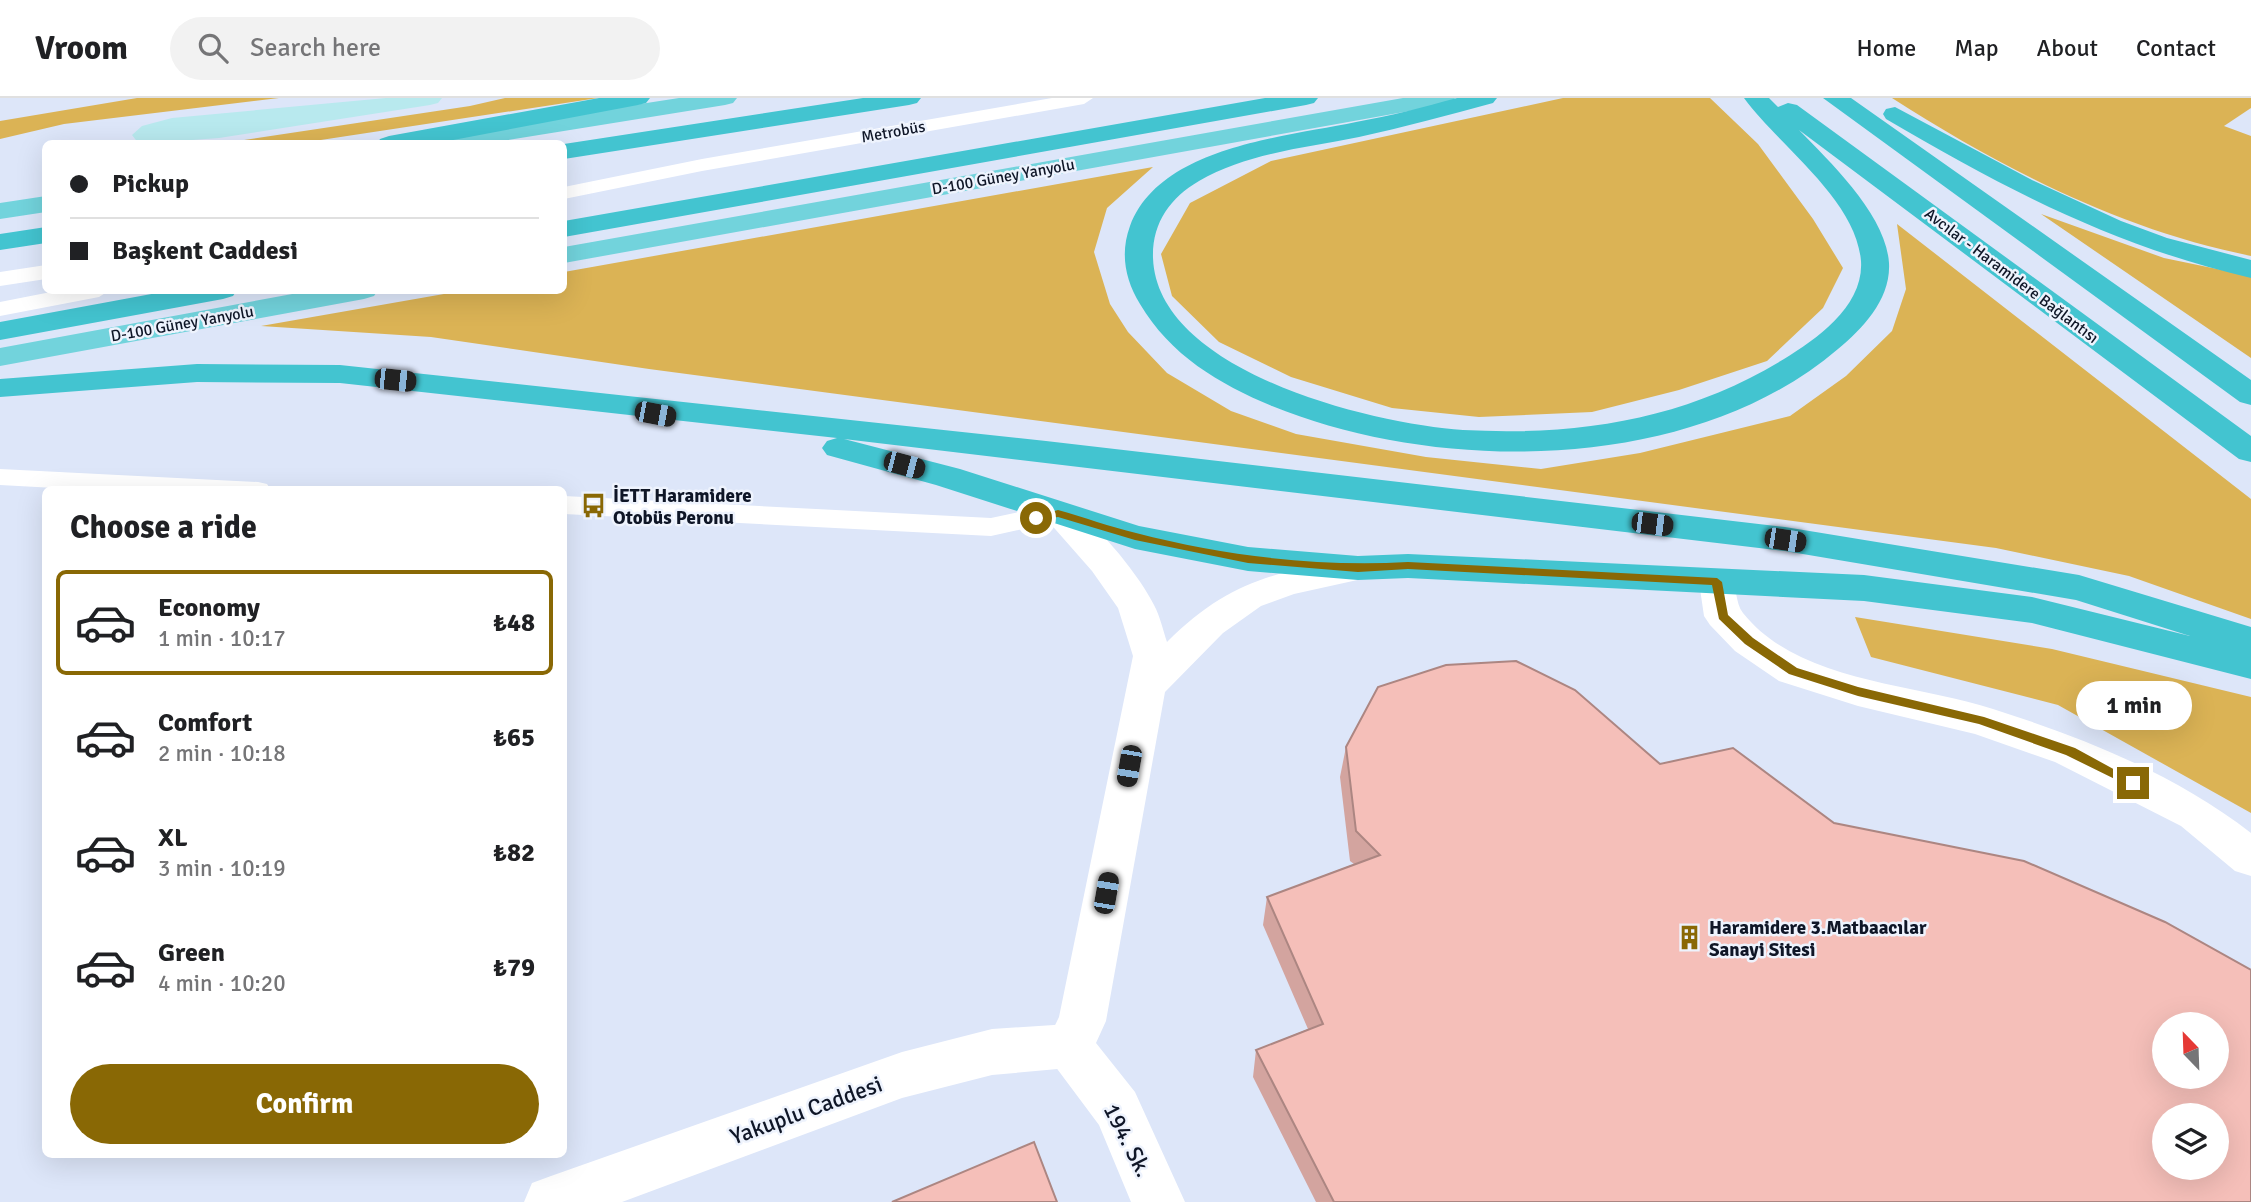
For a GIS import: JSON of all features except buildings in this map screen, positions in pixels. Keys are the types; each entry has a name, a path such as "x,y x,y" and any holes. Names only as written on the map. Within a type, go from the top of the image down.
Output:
{"highway":[{"path":"411,140 638,98"},
{"path":"567,152 909,98"},
{"path":"567,228 1306,98"},
{"path":"1485,98 1396,121 1273,146 1202,168 1167,191 1144,221 1138,264 1146,289 1167,324 1200,355 1277,398 1366,427 1431,438 1548,441 1628,432 1678,420 1730,403 1784,376 1831,339 1871,295 1875,260 1866,229 1846,199 1756,98"},
{"name":"Avcılar - Haramidere Bağlantısı","path":"1773,98 2251,452"},
{"name":"Avcılar - Haramidere Bağlantısı","path":"1835,98 2251,395"},
{"path":"1869,98 1996,171 2095,219 2182,251 2251,269"},
{"path":"0,242 42,236"},
{"path":"0,331 201,294"},
{"path":"0,388 197,373 304,373 340,374 586,400 1785,540 2079,588 2251,641"},
{"path":"586,400 701,423 796,437 948,477 1135,537 1248,559 1358,568 1408,566 1864,588 2032,611 2251,665"}],"main road":[{"path":"360,109 298,110 239,117 161,128 144,135 149,139 191,135 360,109 430,98"},
{"path":"458,140 725,98"},
{"name":"D-100 Güney Yanyolu","path":"567,254 1443,98"},
{"path":"0,211 42,205"},
{"name":"D-100 Güney Yanyolu","path":"0,358 343,294"}],"street":[{"path":"1058,513 1105,562 1136,607 1152,656 1082,1021 1069,1046"},
{"path":"1144,690 1197,636 1236,604 1287,583 1358,568"},
{"path":"1717,582 1723,616 1749,641 1793,671 1858,691 1980,720 2070,751 2196,814 2251,858"},
{"name":"Yakuplu Caddesi","path":"551,1202 902,1075 992,1052 1069,1046"},
{"name":"194. Sk.","path":"1069,1046 1117,1110 1158,1202"}],"lane":[{"name":"Metrobüs","path":"567,192 702,165 1084,98"},
{"name":"Metrobüs","path":"567,184 702,165"},
{"path":"0,279 42,273"},
{"path":"0,309 78,294"},
{"path":"0,477 179,486"},
{"path":"567,505 991,527 1058,513"}],"shaded area":[{"path":"137,98 279,98 64,124 0,139 0,121"},
{"path":"505,98 598,98 321,140 244,140 470,106"},
{"path":"1563,98 1710,98 1758,144 1813,219 1843,268 1823,308 1767,361 1679,390 1592,412 1479,417 1392,408 1291,377 1219,342 1172,296 1161,254 1190,203 1271,161"},
{"path":"1892,98 2251,98 2251,108 2224,126 2251,136 2251,256 2156,230 2064,194 1977,149"},
{"path":"1153,167 1107,208 1094,252 1110,304 1128,332 1167,373 1231,411 1296,434 1426,457 1541,469 1640,453 1790,416 1846,376 1892,331 1906,289 1897,224 2251,499 2251,619 2129,576 1996,548 649,369 431,337 261,326 444,294 567,294 567,271"},
{"path":"2041,214 2164,258 2251,276 2251,358"},
{"path":"1855,617 2052,649 2251,697 2251,813 2058,705 1871,657"}],"place":[{"name":"İETT Haramidere Otobüs Peronu","path":"593,506"},
{"name":"Haramidere 3.Matbaacılar Sanayi Sitesi","path":"1689,938"}],"route":[{"path":"1036,518 1058,513 1135,537 1248,559 1358,568 1408,566 1717,582 1723,616 1749,641 1793,671 1858,691 1980,720 2070,751 2133,783"}]}
